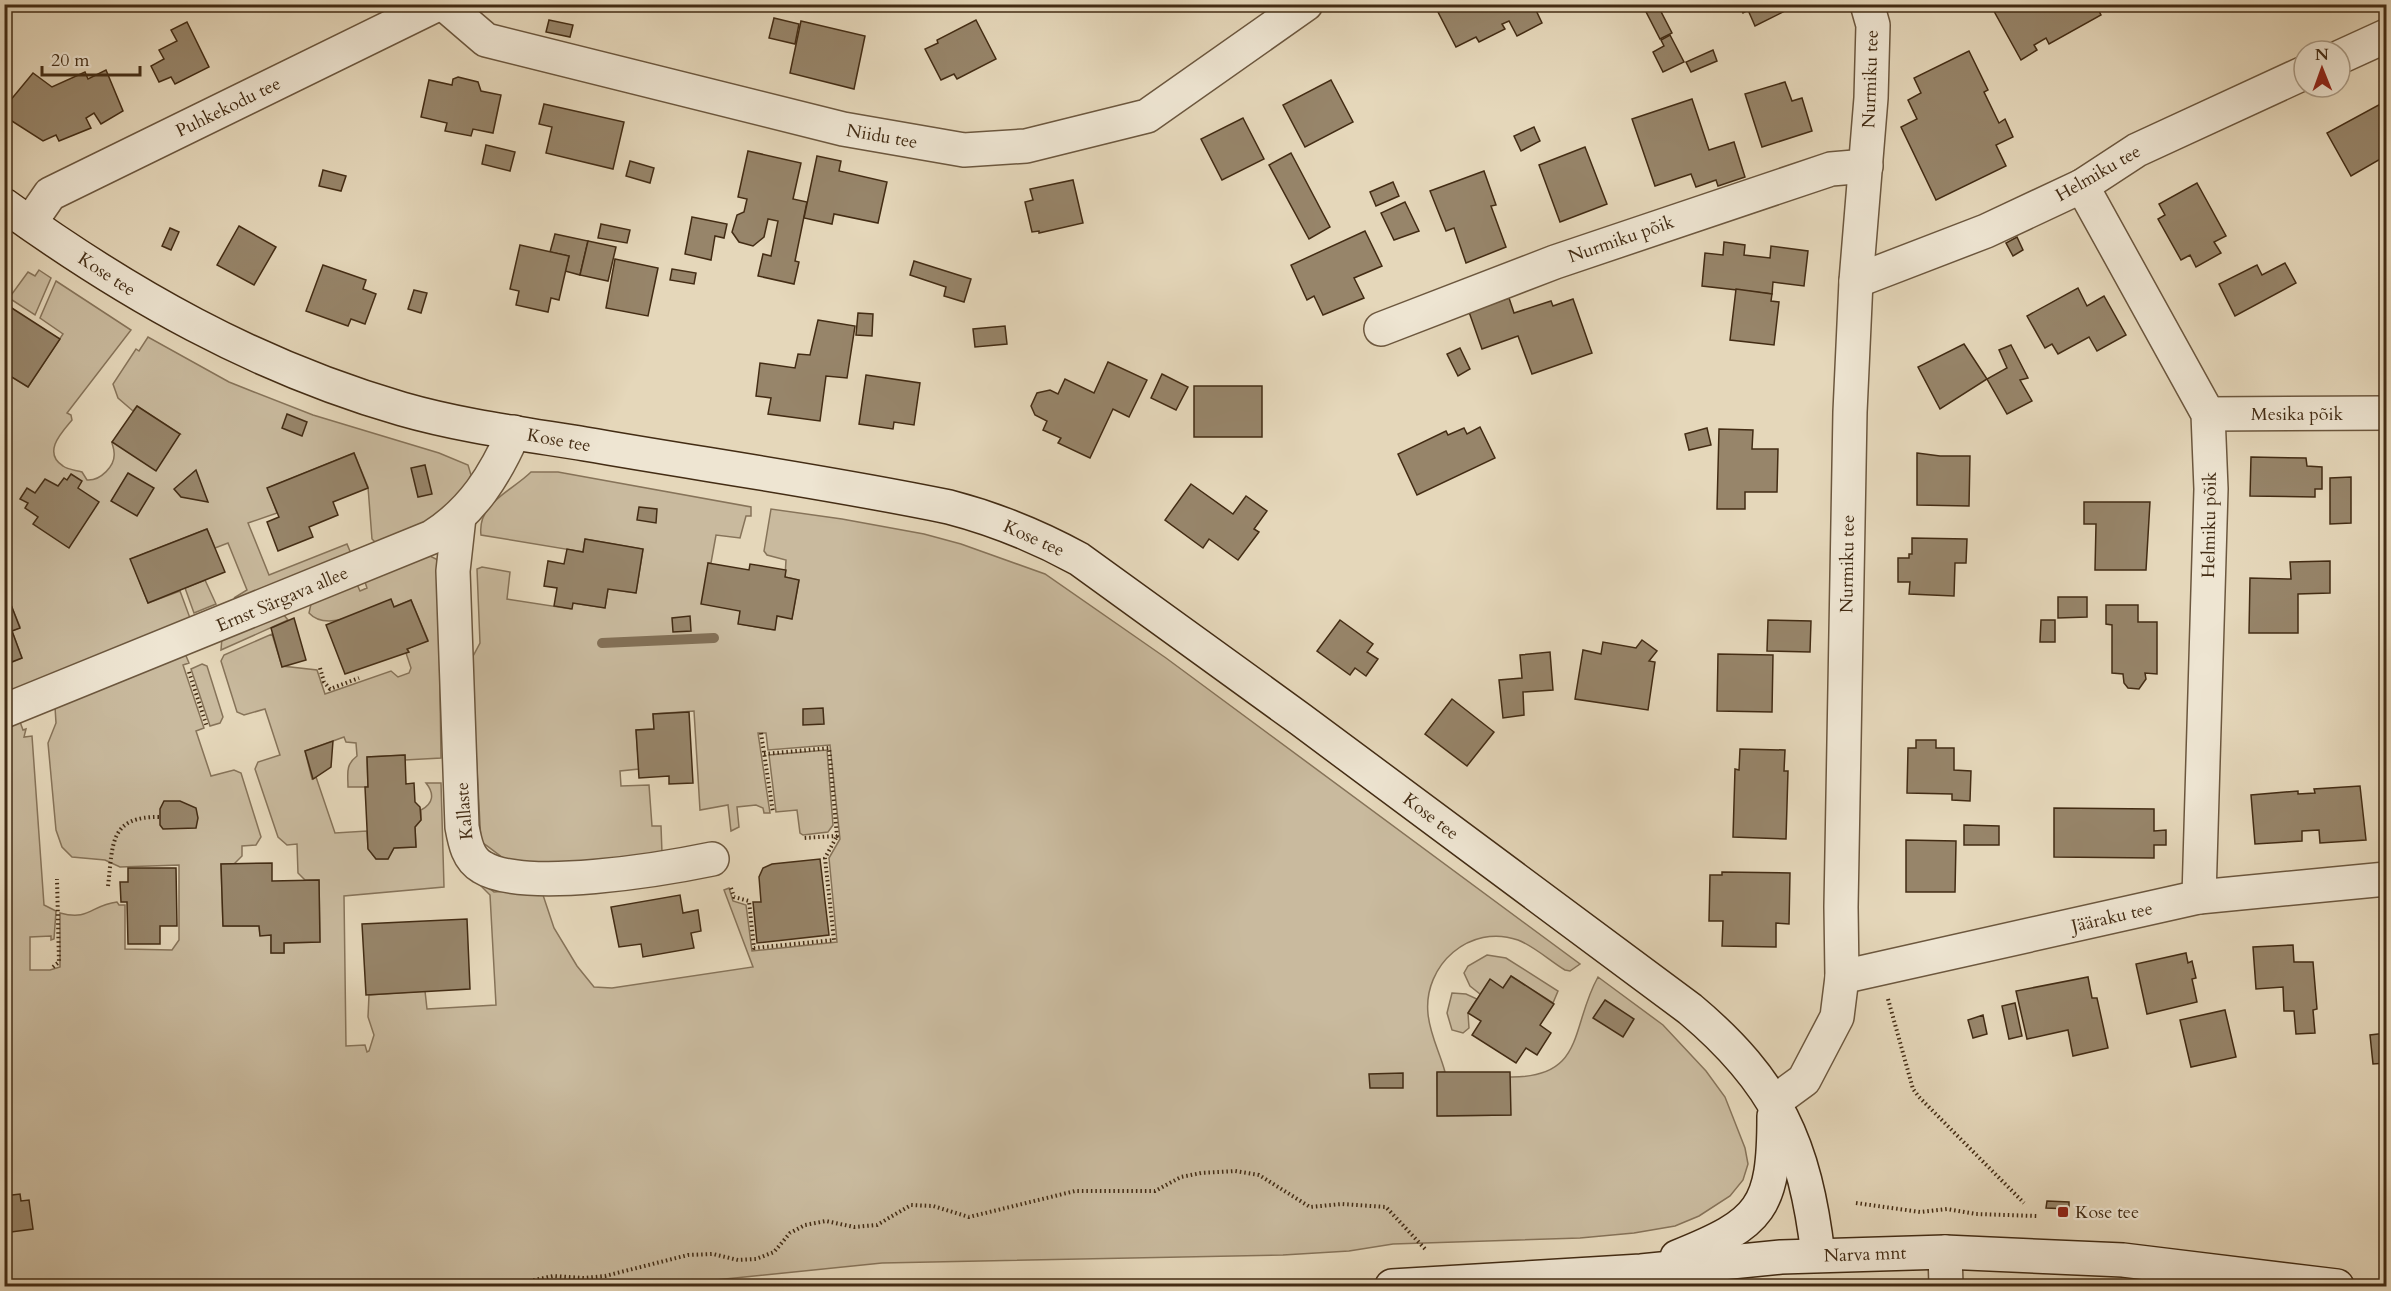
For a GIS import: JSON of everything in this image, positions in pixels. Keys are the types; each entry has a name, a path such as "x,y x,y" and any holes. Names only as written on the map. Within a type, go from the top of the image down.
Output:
{"street":[{"name":"Puhkekodu tee","path":"17,214 50,194 438,4"},
{"name":"Niidu tee","path":"444,4 486,40 843,129 964,150 1026,146 1147,116 1306,4"},
{"name":"Nurmiku tee","path":"1774,1102 1804,1080 1837,1017 1842,977 1840,907 1850,412 1856,281 1871,98 1872,25 1867,4"},
{"path":"2352,52 2386,36"},
{"name":"Helmiku tee","path":"1856,281 1986,231 2082,186 2137,150 2292,79"},
{"name":"Nurmiku põik","path":"1381,329 1566,258 1831,169 1866,166"},
{"name":"Helmiku põik","path":"2082,186 2208,414 2211,489 2199,897"},
{"name":"Kose tee","path":"17,214 156,306 287,370 406,410 514,432 905,498 999,521 1056,546 1116,583 1690,1009 1746,1062 1774,1102 1805,1174 1818,1255"},
{"name":"Mesika põik","path":"2208,414 2386,413"},
{"name":"Ernst Särgava allee","path":"4,711 432,537 459,516 493,477 514,432"},
{"name":"Kallaste","path":"459,516 453,571 462,827 465,844 472,858 491,872 528,878 624,875 712,859"},
{"name":"Jääraku tee","path":"1842,977 2199,897 2386,879"},
{"path":"1641,1271 1723,1237 1754,1213 1768,1190 1774,1163 1774,1102"},
{"path":"1945,1252 1946,1287"},
{"name":"Narva mnt","path":"1392,1287 1641,1271 1818,1255 1945,1252 2122,1260 2337,1287"}],"path":[{"path":"320,668 324,682 330,689 359,678"},
{"path":"190,674 207,727"},
{"path":"762,733 773,812"},
{"path":"731,888 734,897 749,901 754,948 834,940 825,858 837,836 829,747 764,754"},
{"path":"108,886 114,847 124,825 134,818 160,817"},
{"path":"803,838 837,836"},
{"path":"53,968 59,962 57,879"},
{"path":"51,943 58,943"},
{"path":"1880,969 1913,1089 2024,1203"},
{"path":"507,1287 553,1276 584,1278 605,1276 688,1255 713,1254 738,1260 756,1259 774,1252 790,1233 805,1225 826,1221 854,1227 877,1225 911,1205 933,1206 969,1217 1075,1191 1155,1191 1190,1174 1219,1172 1259,1175 1310,1207 1342,1204 1386,1207 1427,1251"},
{"path":"1856,1203 1920,1212 1947,1209 1976,1214 2037,1216"}],"shaded area":[{"path":"39,270 51,278 35,315 9,298 28,272 35,276"},
{"path":"56,281 131,330 67,413 71,415 72,420 60,435 54,448 57,460 65,467 82,472 87,480 97,478 110,467 114,457 112,442 180,434 137,406 133,411 118,398 113,384 136,349 139,351 148,337 229,382 313,415 439,453 468,465 471,475 454,502 444,511 420,526 378,545 372,539 368,487 354,453 268,488 277,513 248,523 269,575 347,544 352,556 251,597 234,598 247,590 228,543 215,548 207,529 131,559 148,603 180,591 190,618 10,692 5,665 22,658 12,631 20,627 8,598 5,599 5,379 7,374 28,387 63,334 40,318"},
{"path":"531,472 558,472 751,507 751,516 746,516 740,538 716,535 711,563 708,563 740,611 739,624 774,630 777,616 792,618 799,580 785,577 786,560 767,555 764,551 771,509 924,534 961,544 1045,574 1166,658 1580,964 1570,971 1565,970 1524,943 1500,936 1467,943 1453,952 1433,979 1428,996 1429,1022 1445,1072 1437,1073 1438,1116 1510,1115 1510,1077 1534,1075 1552,1069 1564,1059 1572,1046 1598,977 1663,1025 1706,1071 1725,1097 1745,1148 1748,1164 1743,1180 1730,1196 1699,1216 1675,1226 1634,1233 1580,1238 1393,1244 1349,1251 1283,1255 882,1263 657,1286 5,1286 5,724 19,719 23,730 26,729 24,737 32,736 44,905 56,911 54,939 51,940 51,936 30,937 30,970 50,970 60,967 60,913 84,914 117,902 119,905 125,905 125,949 172,950 179,940 179,865 120,867 105,860 72,857 62,847 56,830 48,743 56,723 55,707 184,651 189,663 183,665 204,728 196,731 211,776 234,770 241,773 261,837 256,845 242,846 242,856 234,864 221,864 223,926 259,926 260,935 271,935 271,953 284,953 284,943 320,942 319,880 305,880 298,873 297,844 287,845 278,837 255,769 258,762 280,755 265,709 244,715 237,712 221,661 224,655 272,634 282,666 317,670 325,694 391,671 398,677 409,673 411,668 406,653 407,649 428,640 411,600 394,607 391,600 337,620 317,619 309,613 311,604 356,582 360,591 367,588 364,579 428,555 438,560 441,758 405,760 405,755 367,757 368,787 348,787 349,766 357,756 356,743 346,742 344,737 305,751 312,779 316,777 335,833 367,831 368,848 376,859 388,859 394,848 416,847 415,827 421,820 421,810 428,805 432,795 426,783 441,783 444,887 344,896 346,1046 365,1045 367,1052 369,1051 374,1035 368,1017 369,995 425,991 427,1009 496,1005 490,895 480,885 480,881 494,892 541,889 554,928 577,966 594,987 612,988 753,967 724,890 729,888 733,901 746,905 752,951 837,942 829,858 840,839 830,745 768,750 766,733 758,733 770,813 764,813 763,808 756,805 737,807 739,827 731,831 728,805 700,810 694,711 653,714 654,729 636,730 639,769 620,771 621,786 649,785 652,826 661,826 662,853 582,865 542,866 503,858 481,842 471,660 480,643 477,569 482,567 510,572 507,599 571,609 573,603 605,608 608,589 636,593 643,549 585,539 583,552 481,535 484,514 490,506"},
{"path":"205,580 216,604 194,613 185,588"},
{"path":"283,614 288,620 221,650 222,637"},
{"path":"202,664 207,666 223,717 220,723 210,726 191,669"},
{"path":"827,750 833,825 828,832 803,835 800,833 797,810 776,812 769,755"},
{"path":"1487,955 1506,958 1558,991 1553,1003 1511,976 1503,988 1480,994 1470,986 1464,973 1468,966"},
{"path":"1452,993 1466,994 1477,999 1468,1013 1469,1028 1463,1033 1452,1030 1447,1013"}],"building":[{"path":"1453,4 1533,4 1542,23 1517,36 1509,21 1502,24 1505,29 1479,42 1476,37 1456,47 1438,12"},
{"path":"1642,4 1657,4 1672,33 1660,39"},
{"path":"1739,4 1784,4 1787,10 1755,26 1748,10 1743,13"},
{"path":"1990,4 2106,4 2098,9 2101,15 2049,44 2046,38 2034,45 2037,50 2021,60"},
{"path":"774,18 799,24 795,44 769,38"},
{"path":"549,20 573,25 570,37 546,32"},
{"path":"976,20 996,59 957,79 954,74 941,80 925,49 938,43 937,40"},
{"path":"801,21 865,36 854,89 790,73"},
{"path":"187,22 209,67 175,84 171,77 159,82 151,66 164,59 159,50 177,41 171,30"},
{"path":"1670,35 1684,62 1663,72 1653,52 1664,46 1661,40"},
{"path":"1713,50 1717,61 1691,72 1686,62"},
{"path":"1969,51 1988,90 1984,92 1999,123 2005,119 2013,137 1996,145 2006,166 1936,200 1901,127 1917,119 1908,100 1921,93 1914,78"},
{"path":"106,70 123,111 101,124 94,113 86,118 91,128 59,141 56,135 43,141 4,116 4,108 33,73 52,87 85,72 88,79"},
{"path":"458,77 478,82 481,91 501,95 493,133 473,129 471,136 445,131 447,123 421,117 429,80 452,85 453,79"},
{"path":"1331,80 1353,122 1305,147 1283,105"},
{"path":"1785,82 1792,101 1802,98 1812,131 1762,147 1745,94"},
{"path":"1692,99 1709,150 1734,142 1745,177 1718,186 1716,180 1696,187 1691,174 1655,186 1632,119"},
{"path":"2386,101 2386,165 2382,158 2351,176 2327,133"},
{"path":"544,104 624,122 613,169 546,153 552,127 539,124"},
{"path":"1243,118 1264,159 1222,180 1201,139"},
{"path":"1534,127 1540,141 1521,151 1514,136"},
{"path":"486,145 515,152 510,171 482,164"},
{"path":"1585,147 1607,204 1560,222 1539,165"},
{"path":"748,151 801,163 793,199 807,202 795,261 799,262 794,284 758,276 763,254 771,256 778,221 768,219 764,237 753,246 739,242 732,232 737,215 744,212 747,199 738,197"},
{"path":"1291,153 1330,227 1309,239 1269,165"},
{"path":"817,156 841,161 839,171 887,182 878,223 834,214 832,224 804,218"},
{"path":"630,161 654,168 650,183 626,176"},
{"path":"323,170 346,176 341,191 319,186"},
{"path":"1484,171 1496,205 1491,206 1506,247 1466,263 1454,228 1446,231 1430,191"},
{"path":"1073,180 1083,223 1039,233 1039,231 1032,232 1025,202 1033,200 1030,189"},
{"path":"1393,182 1399,196 1376,206 1370,192"},
{"path":"2197,183 2226,236 2214,242 2221,253 2196,267 2190,255 2181,260 2158,219 2165,215 2159,204"},
{"path":"1405,202 1419,231 1394,240 1381,213"},
{"path":"692,217 727,224 724,238 715,236 711,260 685,254"},
{"path":"601,224 630,230 627,243 598,238"},
{"path":"239,226 276,247 254,285 217,265"},
{"path":"170,228 179,232 171,250 162,246"},
{"path":"1365,231 1382,266 1354,278 1364,298 1323,315 1314,296 1307,300 1291,265"},
{"path":"555,234 588,241 580,275 565,271 569,256 550,252"},
{"path":"2017,237 2023,250 2013,256 2006,243"},
{"path":"588,241 616,247 608,281 580,275"},
{"path":"1724,242 1745,245 1744,255 1770,258 1771,246 1808,251 1804,286 1773,282 1772,294 1702,286 1705,253 1723,255"},
{"path":"520,245 569,256 559,300 551,298 548,312 516,305 519,291 510,289"},
{"path":"615,259 658,268 648,316 606,308"},
{"path":"914,261 971,279 964,302 944,296 946,287 910,275"},
{"path":"2285,263 2296,283 2235,316 2219,284 2257,265 2262,275"},
{"path":"323,265 366,280 363,289 376,294 365,324 351,319 348,326 306,311"},
{"path":"672,269 696,273 694,284 670,280"},
{"path":"2078,288 2087,306 2104,296 2126,335 2097,351 2089,337 2058,354 2052,344 2045,348 2027,316"},
{"path":"1736,289 1772,294 1771,301 1779,302 1774,345 1730,340"},
{"path":"414,290 427,293 421,313 408,309"},
{"path":"1509,298 1514,313 1551,301 1553,306 1573,299 1592,353 1532,374 1518,336 1482,349 1469,312"},
{"path":"4,303 60,339 28,387 7,374 4,379"},
{"path":"858,313 873,314 872,336 856,335"},
{"path":"818,320 855,326 847,378 826,376 820,421 768,414 771,398 756,396 760,363 795,368 798,354 810,355"},
{"path":"1005,326 1007,344 975,347 973,329"},
{"path":"1964,344 1987,379 1940,409 1918,367"},
{"path":"2011,345 2028,378 2020,380 2032,401 2007,414 1987,379 2007,368 1999,350"},
{"path":"1460,348 1470,369 1458,376 1447,354"},
{"path":"1108,362 1147,380 1129,417 1113,409 1090,458 1058,443 1061,438 1043,430 1047,421 1035,415 1031,406 1037,393 1050,390 1058,394 1065,379 1094,393"},
{"path":"1162,374 1188,387 1176,410 1151,398"},
{"path":"866,375 920,383 914,425 894,422 893,429 859,424"},
{"path":"1194,386 1262,386 1262,437 1194,437"},
{"path":"137,406 180,434 156,471 112,442"},
{"path":"287,414 307,422 302,436 282,428"},
{"path":"1480,427 1495,458 1417,495 1398,454 1446,431 1448,435 1464,428 1467,434"},
{"path":"1707,428 1711,445 1689,450 1685,434"},
{"path":"1719,429 1753,430 1752,449 1778,449 1777,492 1745,492 1745,509 1717,509"},
{"path":"354,453 368,488 333,502 338,515 309,527 313,537 278,551 267,522 279,517 267,488"},
{"path":"1917,453 1970,456 1969,506 1917,505"},
{"path":"2251,457 2306,458 2307,466 2322,467 2322,489 2315,489 2315,497 2250,496"},
{"path":"425,465 432,494 418,497 411,468"},
{"path":"196,470 208,502 181,497 174,489"},
{"path":"128,473 154,488 137,516 111,501"},
{"path":"71,474 82,481 78,488 99,502 69,548 33,524 38,517 25,508 28,503 20,499 27,488 35,493 45,479 58,486 64,478 67,480"},
{"path":"2351,477 2351,523 2330,524 2330,478"},
{"path":"1191,484 1233,514 1246,496 1267,511 1254,529 1259,532 1238,560 1209,539 1203,548 1165,520"},
{"path":"2084,502 2150,502 2146,570 2095,570 2096,524 2084,524"},
{"path":"639,507 657,509 656,523 637,520"},
{"path":"207,529 225,572 148,603 130,559"},
{"path":"1912,538 1967,539 1966,563 1955,563 1954,596 1909,594 1910,582 1898,582 1898,558 1909,558 1909,554 1912,554"},
{"path":"585,539 643,549 636,593 608,589 605,608 573,603 572,609 554,606 557,588 544,586 548,561 564,564 567,549 583,552"},
{"path":"2330,561 2330,593 2298,594 2298,633 2249,633 2250,578 2291,579 2290,562"},
{"path":"708,563 749,570 750,564 786,570 785,577 799,580 792,619 777,616 775,630 738,624 740,611 701,604"},
{"path":"8,597 20,628 12,631 22,658 4,665 4,599"},
{"path":"2058,597 2087,597 2087,617 2058,618"},
{"path":"391,599 394,607 411,600 428,641 407,649 409,652 345,674 326,625"},
{"path":"2106,605 2138,605 2138,622 2157,622 2157,674 2145,673 2146,679 2139,689 2128,688 2124,683 2123,674 2112,673 2112,625 2106,624"},
{"path":"690,616 691,631 673,632 672,618"},
{"path":"294,618 306,660 282,667 271,628"},
{"path":"1340,620 1373,644 1367,652 1378,659 1366,676 1355,668 1350,675 1317,651"},
{"path":"1768,620 1811,621 1810,652 1767,651"},
{"path":"2041,620 2055,620 2055,642 2040,642"},
{"path":"1642,640 1657,651 1649,661 1655,662 1648,710 1575,699 1583,650 1601,654 1603,642 1636,648"},
{"path":"1550,652 1553,690 1523,692 1524,715 1503,718 1499,680 1522,678 1520,655"},
{"path":"1718,654 1773,655 1772,712 1717,711"},
{"path":"1452,699 1494,732 1467,766 1425,734"},
{"path":"823,708 824,724 803,725 803,709"},
{"path":"689,712 693,783 669,784 669,776 639,778 636,730 654,729 653,714"},
{"path":"1916,740 1936,740 1936,748 1954,748 1954,770 1971,771 1970,801 1952,800 1952,794 1907,793 1908,748 1916,748"},
{"path":"333,741 331,767 313,779 305,751"},
{"path":"1740,749 1785,750 1784,771 1788,771 1786,839 1733,837 1735,769 1739,770"},
{"path":"405,755 406,784 414,783 415,802 420,807 421,820 415,827 416,847 394,848 388,859 376,859 368,849 365,787 368,787 367,757"},
{"path":"2360,786 2366,840 2320,843 2319,830 2302,831 2302,841 2255,844 2251,795 2298,791 2298,794 2315,793 2314,789"},
{"path":"164,801 180,801 196,808 198,818 196,828 163,829 160,825 160,809"},
{"path":"2054,808 2154,809 2154,831 2166,830 2166,845 2154,845 2154,858 2054,857"},
{"path":"1964,825 1999,826 1999,845 1964,845"},
{"path":"1906,840 1956,841 1955,892 1906,892"},
{"path":"820,859 829,935 757,943 753,902 761,902 759,877 763,868 772,864"},
{"path":"272,863 272,881 319,880 320,942 284,943 284,953 271,953 271,935 260,936 259,926 223,926 221,864"},
{"path":"128,868 176,868 177,926 160,926 160,944 128,944 127,902 121,902 120,882 128,882"},
{"path":"1722,872 1790,873 1789,924 1776,923 1776,947 1722,946 1723,921 1709,921 1710,875 1722,875"},
{"path":"680,895 683,913 698,910 701,931 691,933 694,948 643,957 641,944 619,947 611,907"},
{"path":"467,919 470,989 366,995 362,924"},
{"path":"2293,945 2294,962 2313,962 2317,1009 2313,1010 2315,1033 2296,1034 2294,1011 2284,1011 2283,987 2256,989 2253,947"},
{"path":"2186,953 2188,963 2192,961 2196,978 2192,979 2197,1002 2147,1014 2136,964"},
{"path":"1511,976 1554,1004 1540,1025 1551,1033 1537,1055 1526,1048 1516,1063 1472,1035 1481,1021 1468,1013 1490,979 1503,988"},
{"path":"2088,977 2092,998 2097,998 2108,1048 2073,1056 2068,1030 2027,1039 2016,991"},
{"path":"1605,1000 1634,1019 1623,1037 1593,1018"},
{"path":"2015,1003 2022,1036 2009,1039 2002,1006"},
{"path":"2225,1010 2236,1057 2191,1067 2180,1020"},
{"path":"1983,1015 1987,1034 1973,1038 1968,1020"},
{"path":"2386,1033 2386,1063 2373,1064 2370,1035"},
{"path":"1437,1072 1510,1072 1511,1115 1437,1116"},
{"path":"1403,1073 1403,1088 1370,1088 1369,1074"},
{"path":"20,1194 21,1201 29,1200 33,1229 4,1233 4,1196"},
{"path":"2047,1201 2069,1202 2069,1209 2046,1208"}],"waterway":[{"path":"602,643 714,638"}],"place":[{"name":"Kose tee","path":"2063,1212"}]}
